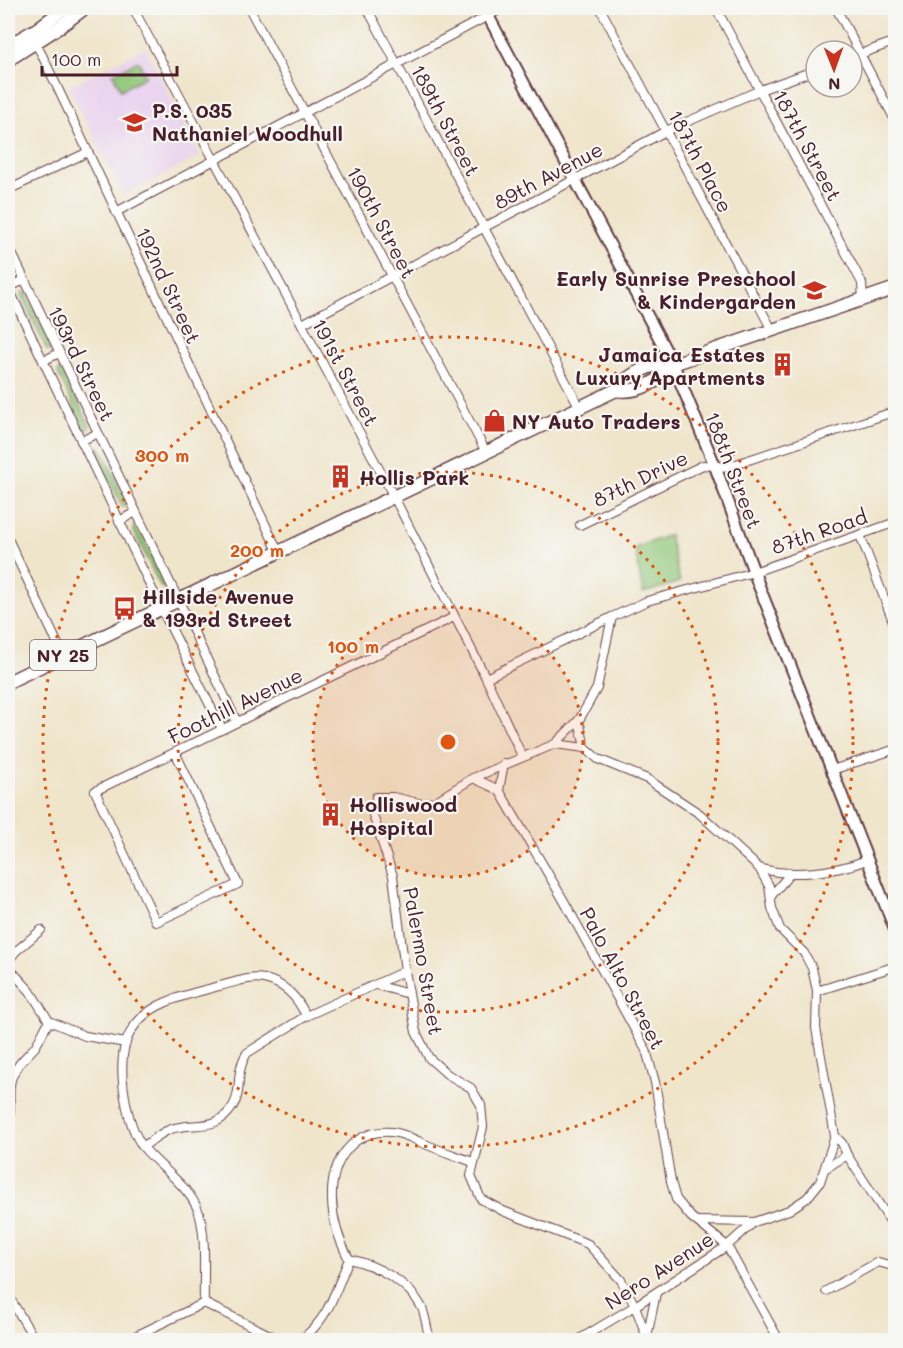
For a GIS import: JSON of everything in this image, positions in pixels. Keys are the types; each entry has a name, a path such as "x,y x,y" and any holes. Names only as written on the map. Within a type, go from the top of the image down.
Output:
{"main road":[{"path":"8,60 65,8"},
{"path":"8,46 32,39 85,8"},
{"name":"NY 25","path":"8,682 580,408 616,390 623,381 641,371 661,363 673,364 896,288"}],"street":[{"name":"191st Street","path":"133,8 394,497 486,678 522,756"},
{"name":"190th Street","path":"249,8 486,452"},
{"name":"189th Street","path":"367,8 580,408"},
{"path":"116,212 397,64 486,11 503,8"},
{"name":"187th Place","path":"600,8 772,330"},
{"name":"187th Street","path":"716,8 862,283 863,301"},
{"path":"836,8 849,39"},
{"name":"188th Street","path":"486,11 673,364 715,466 754,572 896,932"},
{"name":"192nd Street","path":"32,39 41,53 278,551"},
{"path":"864,52 896,41"},
{"path":"864,68 896,122"},
{"name":"89th Avenue","path":"302,324 666,130 760,90 804,74"},
{"path":"8,190 88,152"},
{"name":"193rd Street","path":"8,245 208,666 237,722"},
{"path":"8,287 24,280"},
{"name":"193rd Street","path":"8,287 161,608 222,729"},
{"path":"43,362 59,353"},
{"name":"87th Drive","path":"580,525 703,465 727,467 896,411"},
{"path":"81,441 98,433"},
{"path":"119,521 136,512"},
{"name":"87th Road","path":"486,678 647,601 754,572 896,522"},
{"path":"860,535 896,629"},
{"path":"8,539 63,655"},
{"name":"Foothill Avenue","path":"175,752 238,884 156,922 95,791 222,729 454,617"},
{"path":"473,778 555,744 579,720 597,688 612,617"},
{"path":"193,672 208,666"},
{"path":"579,720 585,748"},
{"path":"555,744 585,748 598,759 647,779 700,814 759,868 765,877 771,896 775,920 787,938 804,953 812,968 817,991 817,1037 835,1136 842,1143 847,1155 894,1227 896,1246"},
{"path":"832,770 896,749"},
{"path":"473,778 499,789 504,764"},
{"name":"Palermo Street","path":"473,778 436,801 423,804 393,797 376,797 373,815 393,876 405,970 416,1032 429,1058 447,1074 471,1088 481,1105 483,1127 471,1176 481,1199 502,1212 588,1244 621,1280 636,1306 648,1339"},
{"name":"Palo Alto Street","path":"499,789 646,1050 655,1082 676,1200 682,1209 727,1246 779,1341"},
{"path":"759,868 790,874 851,866 867,860"},
{"path":"771,896 790,874"},
{"path":"8,962 41,930"},
{"path":"817,991 890,968 896,963"},
{"path":"8,967 30,991 49,1021 85,1036 126,1043"},
{"path":"143,1147 156,1136 170,1130 179,1127 201,1126 220,1120 228,1113 237,1099 238,1074 247,1053 306,1017 405,970"},
{"path":"204,1303 202,1244 198,1211 165,1168 143,1147 131,1120 123,1078 126,1043 140,1019 163,1002 253,978 262,978 290,992 302,1007 306,1017"},
{"path":"376,985 409,994"},
{"path":"8,1125 11,1078 18,1064 34,1047 49,1021"},
{"path":"285,1341 292,1338 298,1341 314,1329 325,1316 349,1259 337,1232 332,1205 338,1162 349,1147 370,1134 390,1131 408,1135 422,1143 473,1162"},
{"name":"Nero Avenue","path":"698,1221 754,1222 789,1210 807,1198 820,1182 835,1136"},
{"name":"Nero Avenue","path":"826,1168 847,1155"},
{"name":"Nero Avenue","path":"578,1341 727,1246 754,1222"},
{"path":"349,1259 373,1266 411,1294 422,1309 430,1341"},
{"path":"826,1291 878,1262 896,1267"},
{"path":"896,1275 896,1293"},
{"name":"Palermo Street","path":"648,1339 656,1293"},
{"path":"8,1295 35,1341"},
{"path":"127,1341 204,1303"},
{"path":"204,1303 280,1341"}],"shaded area":[{"name":"P.S. 035 Nathaniel Woodhull","path":"145,48 200,156 124,195 68,87"}],"green space":[{"path":"138,61 146,76 121,90 113,74"},
{"path":"25,292 52,347 51,351 47,350 21,295"},
{"path":"62,369 90,426 88,430 84,428 58,373"},
{"path":"96,447 101,448 127,503 125,507 122,506 95,450"},
{"path":"134,526 138,527 165,582 162,584 164,588 160,586 133,529"},
{"path":"669,535 680,582 643,593 635,548"}],"place":[{"name":"P.S. 035 Nathaniel Woodhull","path":"134,122"},
{"name":"Early Sunrise Preschool & Kindergarden","path":"814,290"},
{"name":"Jamaica Estates Luxury Apartments","path":"783,365"},
{"name":"NY Auto Traders","path":"494,421"},
{"name":"Hollis Park","path":"341,477"},
{"name":"Hillside Avenue & 193rd Street","path":"124,608"},
{"name":"Holliswood Hospital","path":"331,815"}]}
